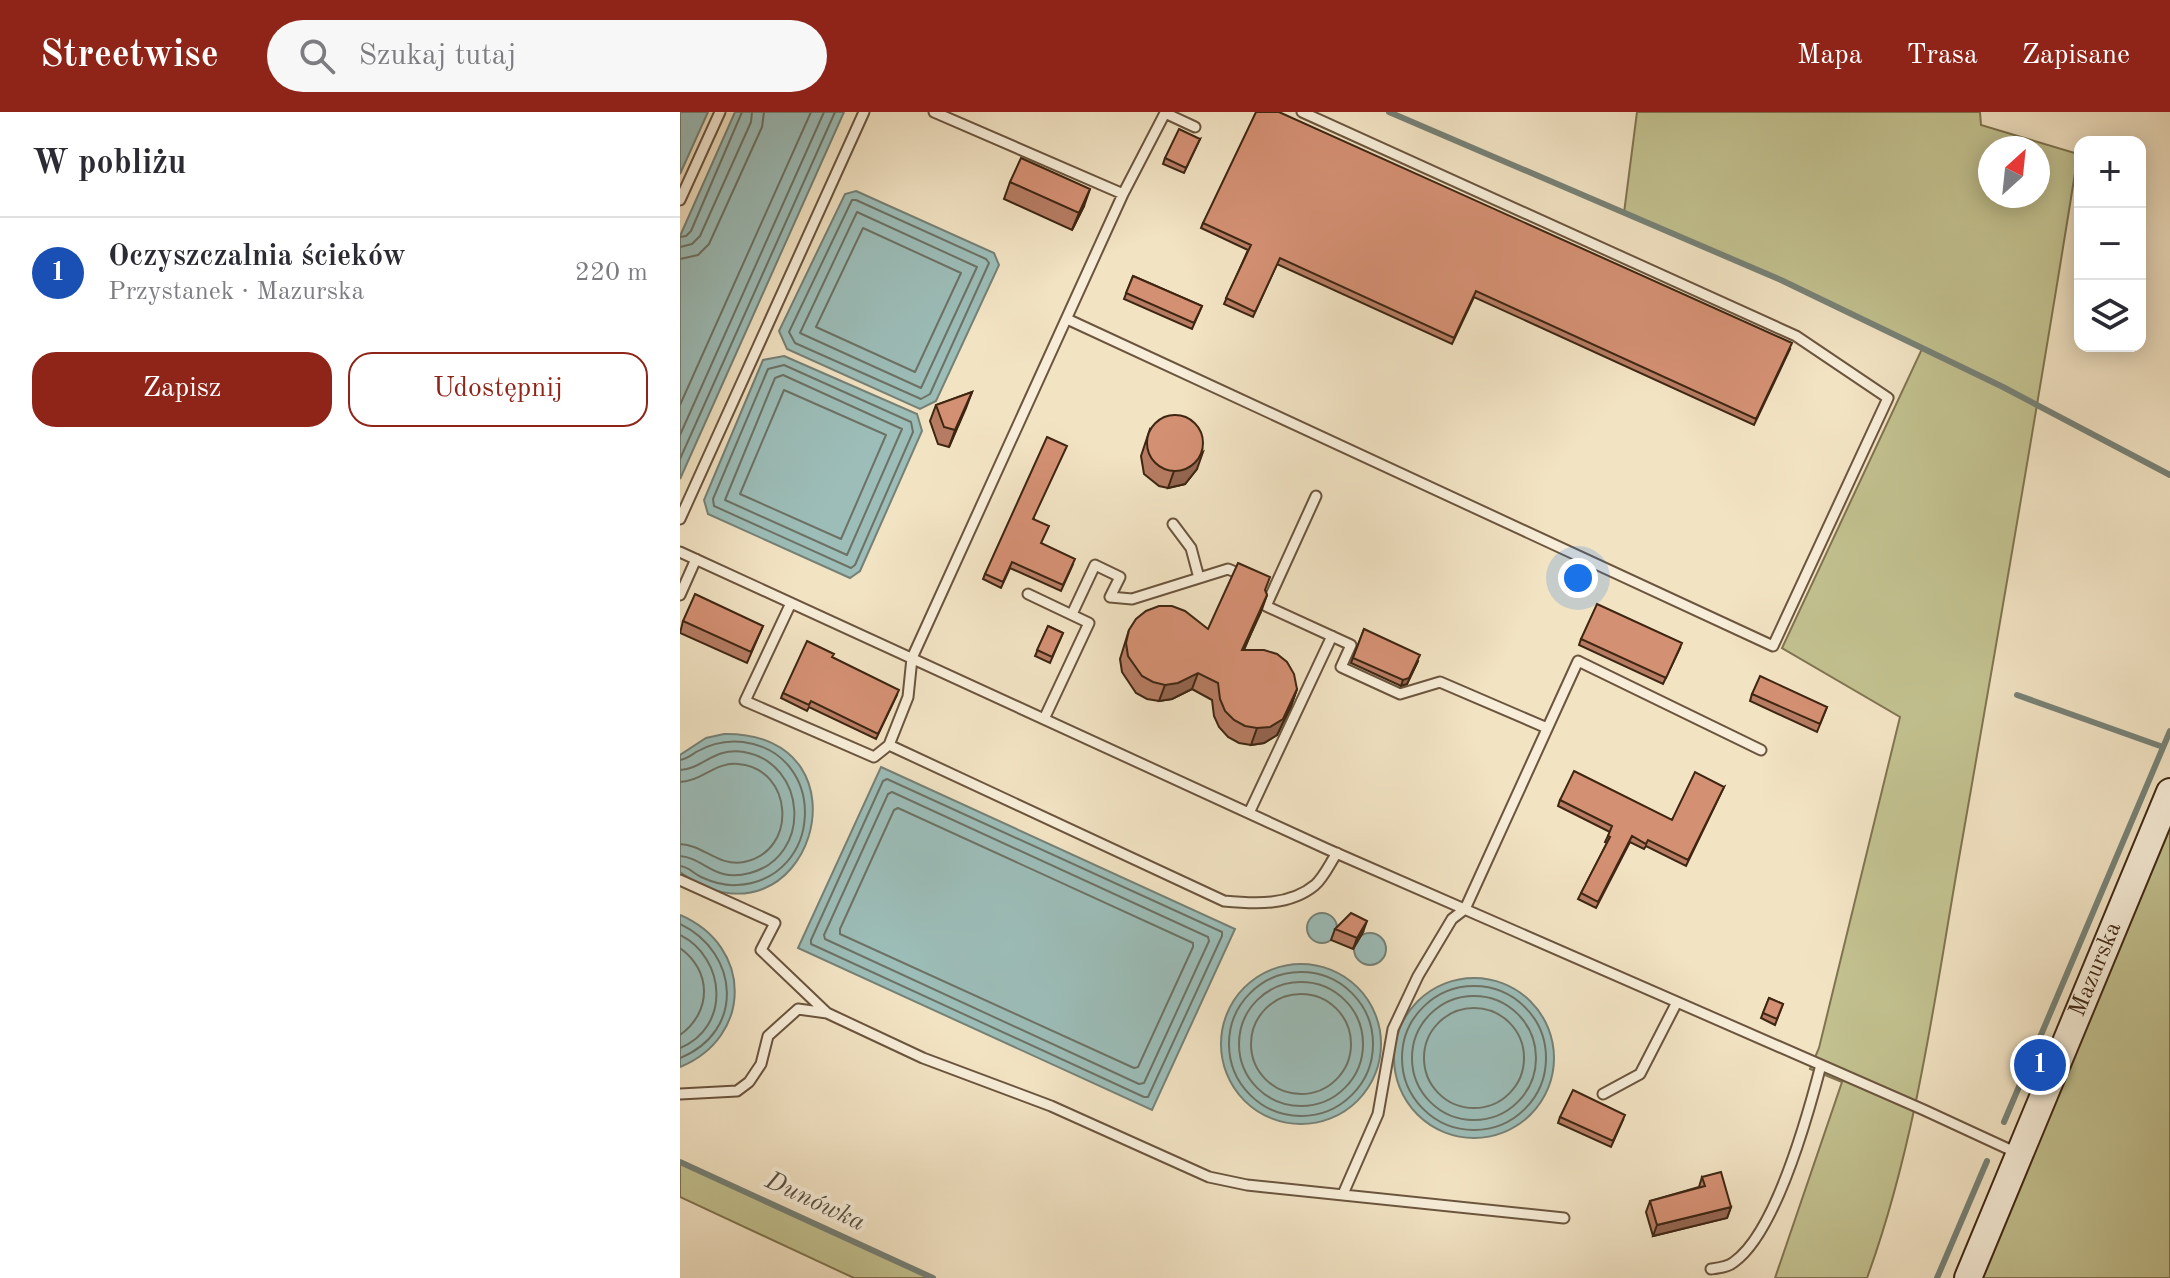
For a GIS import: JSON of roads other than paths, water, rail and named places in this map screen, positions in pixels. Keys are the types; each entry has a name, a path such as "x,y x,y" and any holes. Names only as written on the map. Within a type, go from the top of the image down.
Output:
{"main road":[{"name":"Mazurska","path":"1968,1278 2170,792"}],"lane":[{"path":"680,200 720,112"},
{"path":"680,519 864,112"},
{"path":"934,112 1123,194"},
{"path":"1067,319 1773,646 1888,398 1796,336 1302,112"},
{"path":"791,603 745,701 874,757 889,745 908,697 912,658 1123,194 1165,113 1195,127"},
{"path":"1316,496 1266,606 1351,645 1341,667 1400,694 1440,682 1547,728"},
{"path":"1173,524 1191,548 1199,578"},
{"path":"680,552 1337,853 2020,1155"},
{"path":"680,595 696,559"},
{"path":"1072,614 1095,565 1120,577 1110,597 1132,599 1228,569 1251,579"},
{"path":"1262,584 1273,589"},
{"path":"1028,594 1089,623 1044,719"},
{"path":"1249,813 1332,636"},
{"path":"1343,1194 1378,1114 1393,1029 1418,976 1452,919 1465,909 1578,661 1761,750"},
{"path":"889,745 1224,901 1275,902 1299,895 1318,883 1337,853"},
{"path":"680,880 775,923 761,950 827,1013"},
{"path":"1603,1094 1640,1074 1677,1002"},
{"path":"680,1094 737,1091 749,1082 761,1064 768,1036 779,1025 798,1009 827,1013 923,1058 1051,1106 1209,1177 1247,1185 1564,1218"},
{"path":"1711,1269 1732,1264 1752,1246 1776,1200 1810,1107 1821,1065"}],"water":[{"path":"680,112 708,112 680,174"},
{"path":"735,112 844,112 680,479 680,236"},
{"path":"856,191 994,253 999,265 936,401 920,409 787,349 779,331 845,194"},
{"path":"784,356 917,414 922,431 860,571 850,578 708,514 704,500 763,360"},
{"path":"724,734 772,743 801,768 812,801 808,837 791,868 763,889 725,892 680,872 680,755 706,738"},
{"path":"881,767 1235,929 1152,1110 798,948"},
{"path":"1322,913 1333,917 1337,928 1333,939 1322,943 1311,939 1307,928 1311,917"},
{"path":"680,915 704,929 721,948 731,969 735,991 731,1014 721,1035 704,1053 680,1067"},
{"path":"1370,933 1381,938 1386,949 1381,960 1370,965 1359,960 1354,949 1359,938"},
{"path":"1301,964 1332,970 1357,988 1375,1013 1381,1044 1375,1075 1357,1100 1332,1118 1301,1124 1270,1118 1245,1100 1227,1075 1221,1044 1227,1013 1245,988 1270,970"},
{"path":"1474,978 1505,984 1530,1002 1548,1027 1554,1058 1548,1089 1530,1114 1505,1132 1474,1138 1443,1132 1418,1114 1400,1089 1394,1058 1400,1027 1418,1002 1443,984"}],"waterway":[{"path":"1389,112 1781,280 2003,387 2170,475"},
{"path":"2017,695 2163,747"},
{"path":"2004,1122 2170,731"},
{"path":"1937,1278 1987,1161"},
{"name":"Dunówka","path":"680,1162 933,1278"}],"place":[{"name":"Oczyszczalnia ścieków","path":"2040,1065"}]}
